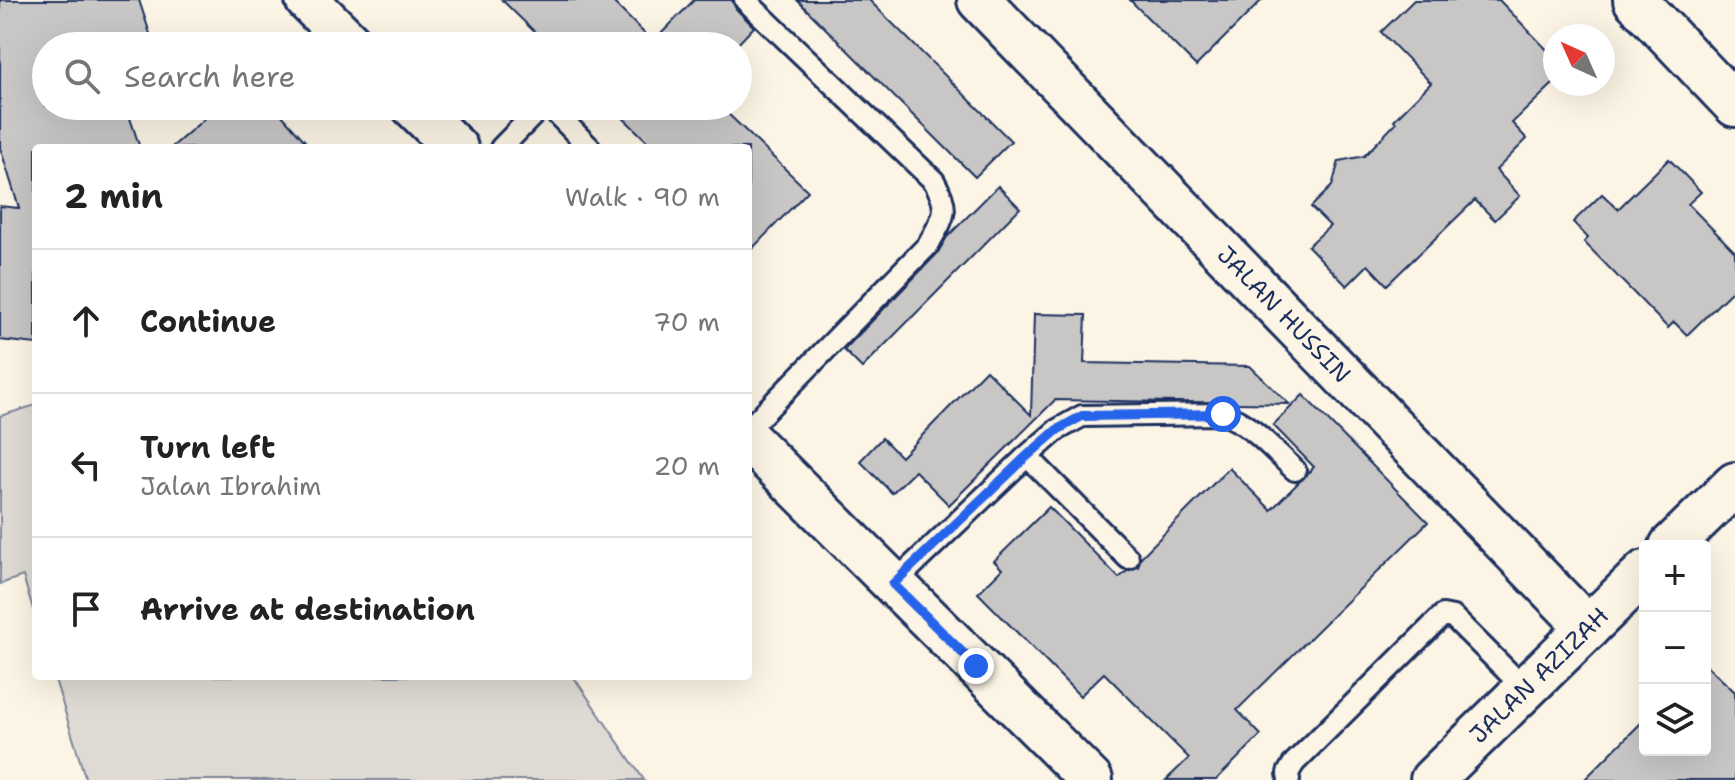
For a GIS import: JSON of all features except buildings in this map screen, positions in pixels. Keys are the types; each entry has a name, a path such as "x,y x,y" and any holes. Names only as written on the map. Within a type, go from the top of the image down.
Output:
{"street":[{"path":"307,0 339,32"},
{"name":"JALAN HUSSIN","path":"979,0 1588,628"},
{"path":"1635,0 1735,105"},
{"path":"427,120 452,144"},
{"path":"752,443 1091,780"},
{"path":"1677,540 1735,484"},
{"name":"JALAN AZIZAH","path":"1432,780 1639,578"}],"lane":[{"path":"745,0 934,181 945,200 942,220 928,245 752,425"},
{"path":"505,144 528,120"},
{"path":"563,120 586,144"},
{"path":"893,584 1027,456 1057,430 1082,416 1223,414 1250,427 1295,470"},
{"path":"1027,456 1128,558"},
{"path":"1289,780 1288,773 1294,763 1443,615 1453,617 1525,689"}],"shaded area":[{"path":"32,406 32,606 23,576 0,584 0,416"},
{"path":"55,680 576,680 644,780 86,780"}],"route":[{"path":"976,666 893,584 1027,456 1057,430 1082,416 1223,414"}]}
